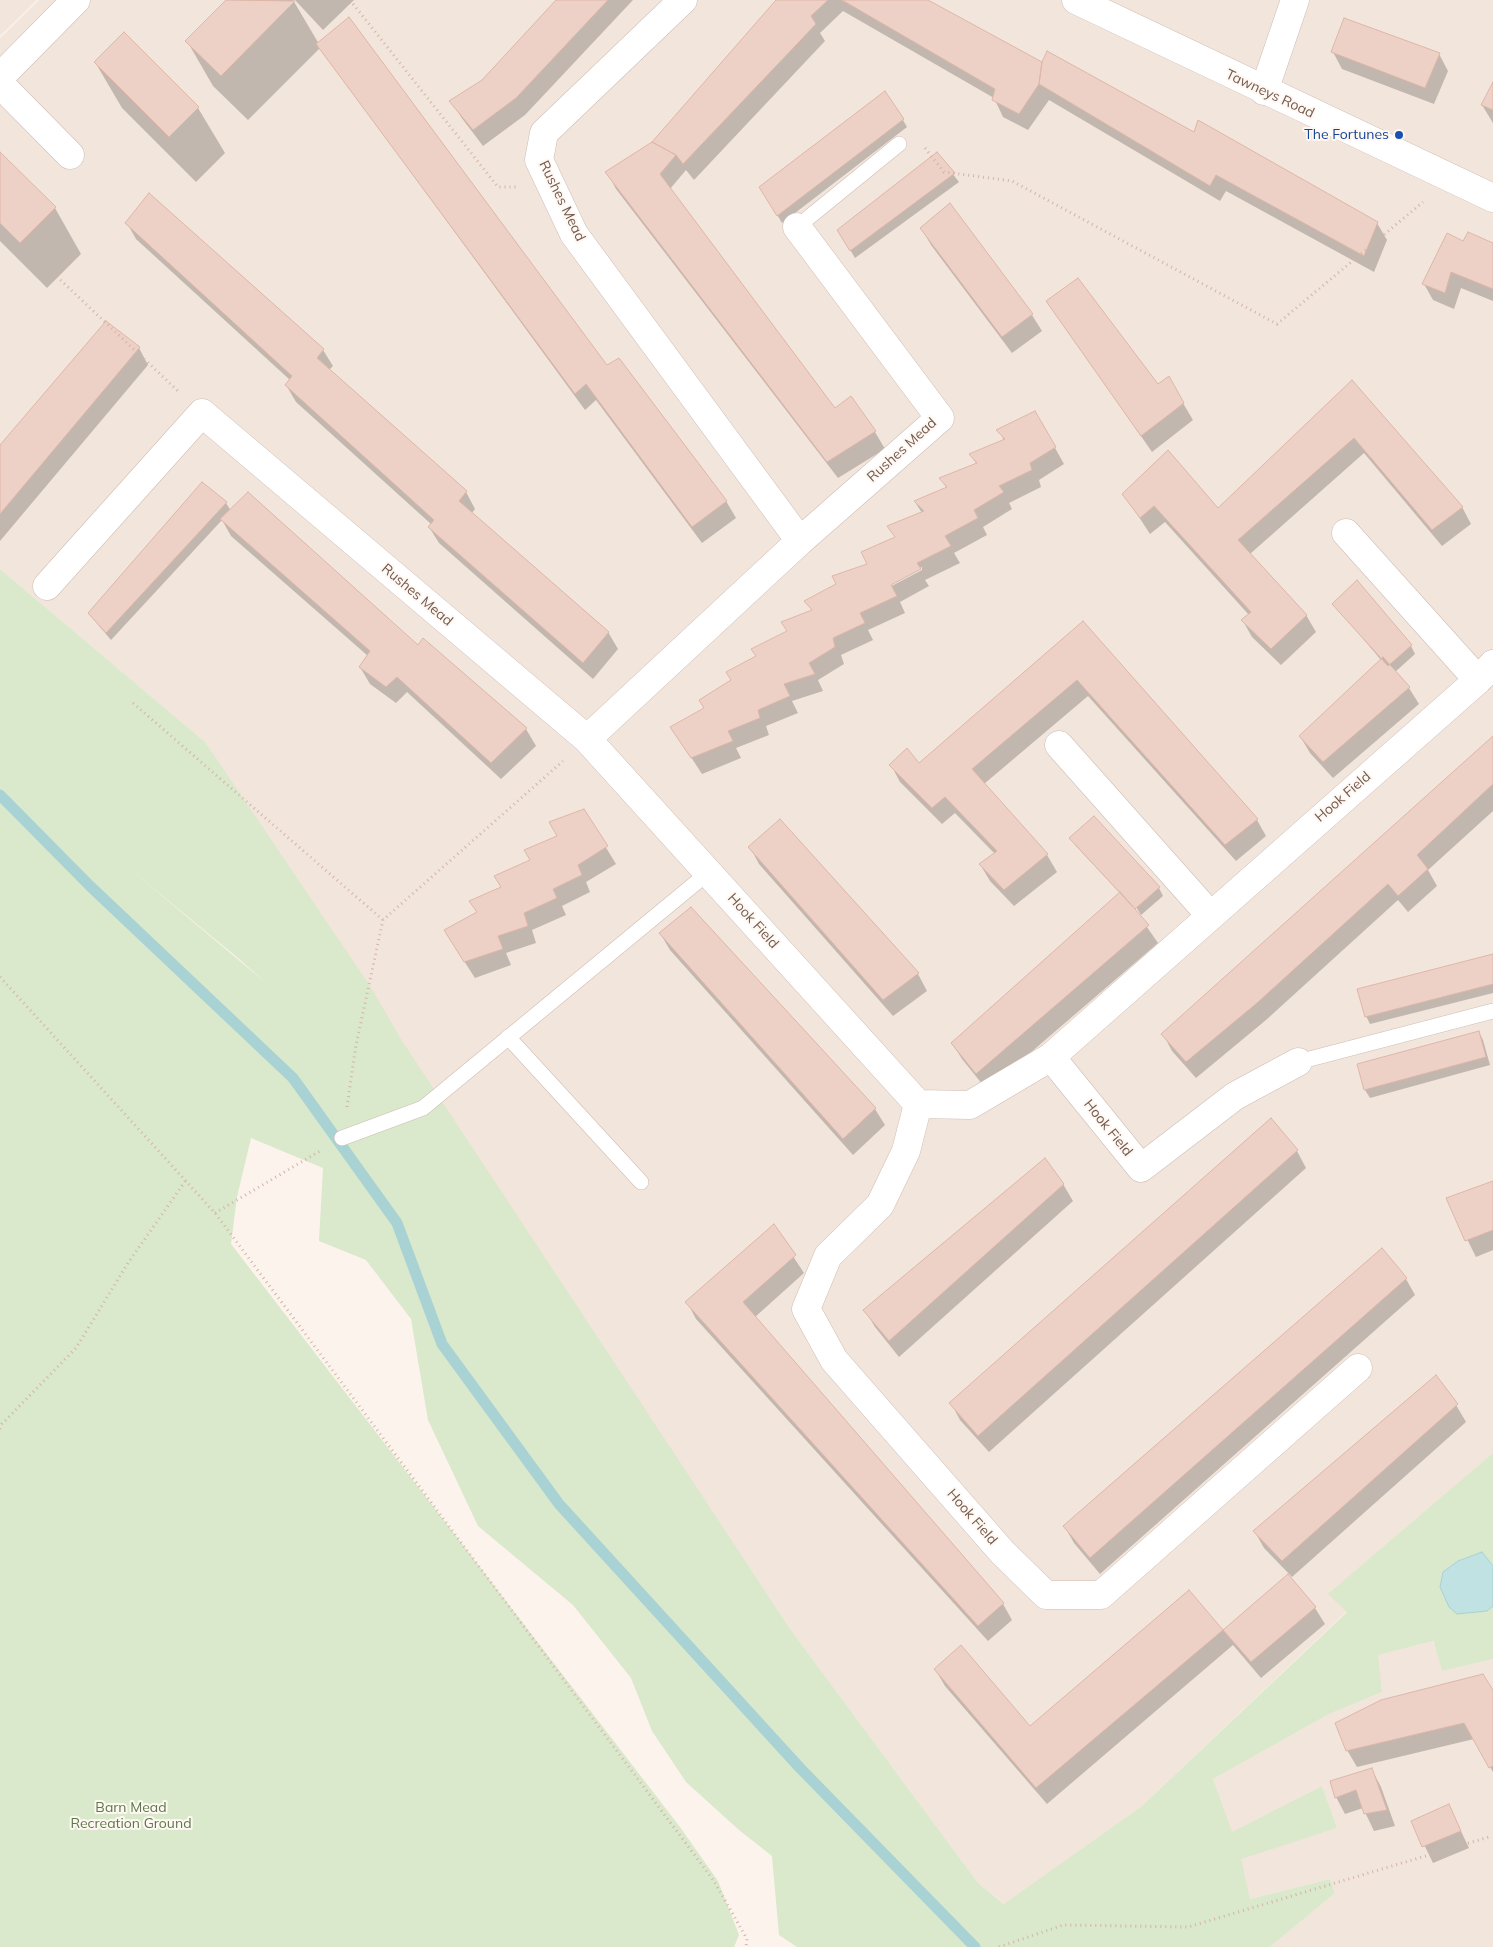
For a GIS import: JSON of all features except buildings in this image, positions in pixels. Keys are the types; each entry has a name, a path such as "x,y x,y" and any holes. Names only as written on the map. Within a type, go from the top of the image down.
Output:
{"street":[{"path":"0,77 76,0"},
{"name":"Rushes Mead","path":"683,0 544,134 539,160 574,234 800,541"},
{"name":"Tawneys Road","path":"1076,0 1264,91 1493,198"},
{"path":"1264,91 1295,0"},
{"path":"0,84 70,155"},
{"name":"Rushes Mead","path":"202,414 587,739 800,541 940,418 796,227"},
{"path":"46,586 202,414"},
{"name":"Hook Field","path":"587,739 918,1104 970,1105 1051,1057 1485,672 1346,533"},
{"path":"1059,745 1210,915"},
{"name":"Hook Field","path":"1051,1057 1140,1168 1235,1096 1298,1062"},
{"name":"Hook Field","path":"918,1104 906,1151 880,1206 828,1256 806,1309 834,1360 1003,1553 1046,1595 1101,1595 1358,1368"}],"lane":[{"path":"796,227 900,144"},
{"path":"342,1138 423,1108 709,872"},
{"path":"1298,1062 1493,1011"},
{"path":"508,1037 641,1182"}],"path":[{"path":"350,0 498,187 552,188"},
{"path":"900,144 925,147 944,172 1012,181 1277,324 1451,178"},
{"path":"35,256 202,414"},
{"path":"133,703 383,920"},
{"path":"215,1213 342,1138 356,1045 383,920 587,739"},
{"path":"0,977 215,1213 714,1881 747,1939 746,1947"},
{"path":"0,1429 2,1424 76,1348 128,1263 186,1180"},
{"path":"999,1947 1062,1925 1188,1927 1490,1837"}],"shaded area":[{"path":"0,0 37,0 0,36"},
{"path":"39,0 1493,0 1493,1453 1329,1594 1347,1611 1142,1806 1005,1904 978,1883 790,1629 435,1097 205,742 0,569 0,38"},
{"path":"1435,1641 1442,1671 1493,1659 1493,1947 1270,1947 1335,1893 1330,1879 1250,1899 1240,1858 1337,1828 1322,1786 1231,1833 1213,1779 1329,1714 1382,1692 1377,1655"}],"green space":[{"name":"Barn Mead Recreation Ground","path":"0,569 205,742 370,986 402,1041 790,1629 978,1883 1004,1904 1142,1806 1347,1612 1328,1594 1493,1453 1493,1659 1442,1671 1434,1641 1378,1655 1382,1692 1329,1714 1213,1779 1232,1832 1322,1786 1337,1828 1241,1859 1250,1899 1330,1879 1335,1893 1270,1947 797,1947 779,1935 772,1856 739,1830 686,1782 652,1731 631,1678 573,1605 478,1526 428,1420 411,1319 366,1260 319,1241 323,1168 251,1138 237,1197 231,1244 680,1827 718,1881 739,1935 734,1947 0,1947","holes":["124,864 238,958 266,983"]}],"water":[{"path":"1482,1552 1493,1566 1493,1606 1487,1611 1457,1614 1449,1607 1440,1587 1443,1572 1458,1561"}],"waterway":[{"path":"0,795 90,886 293,1078 397,1223 442,1344 559,1504 800,1768 975,1947"}],"place":[{"name":"The Fortunes","path":"1399,135"}]}
